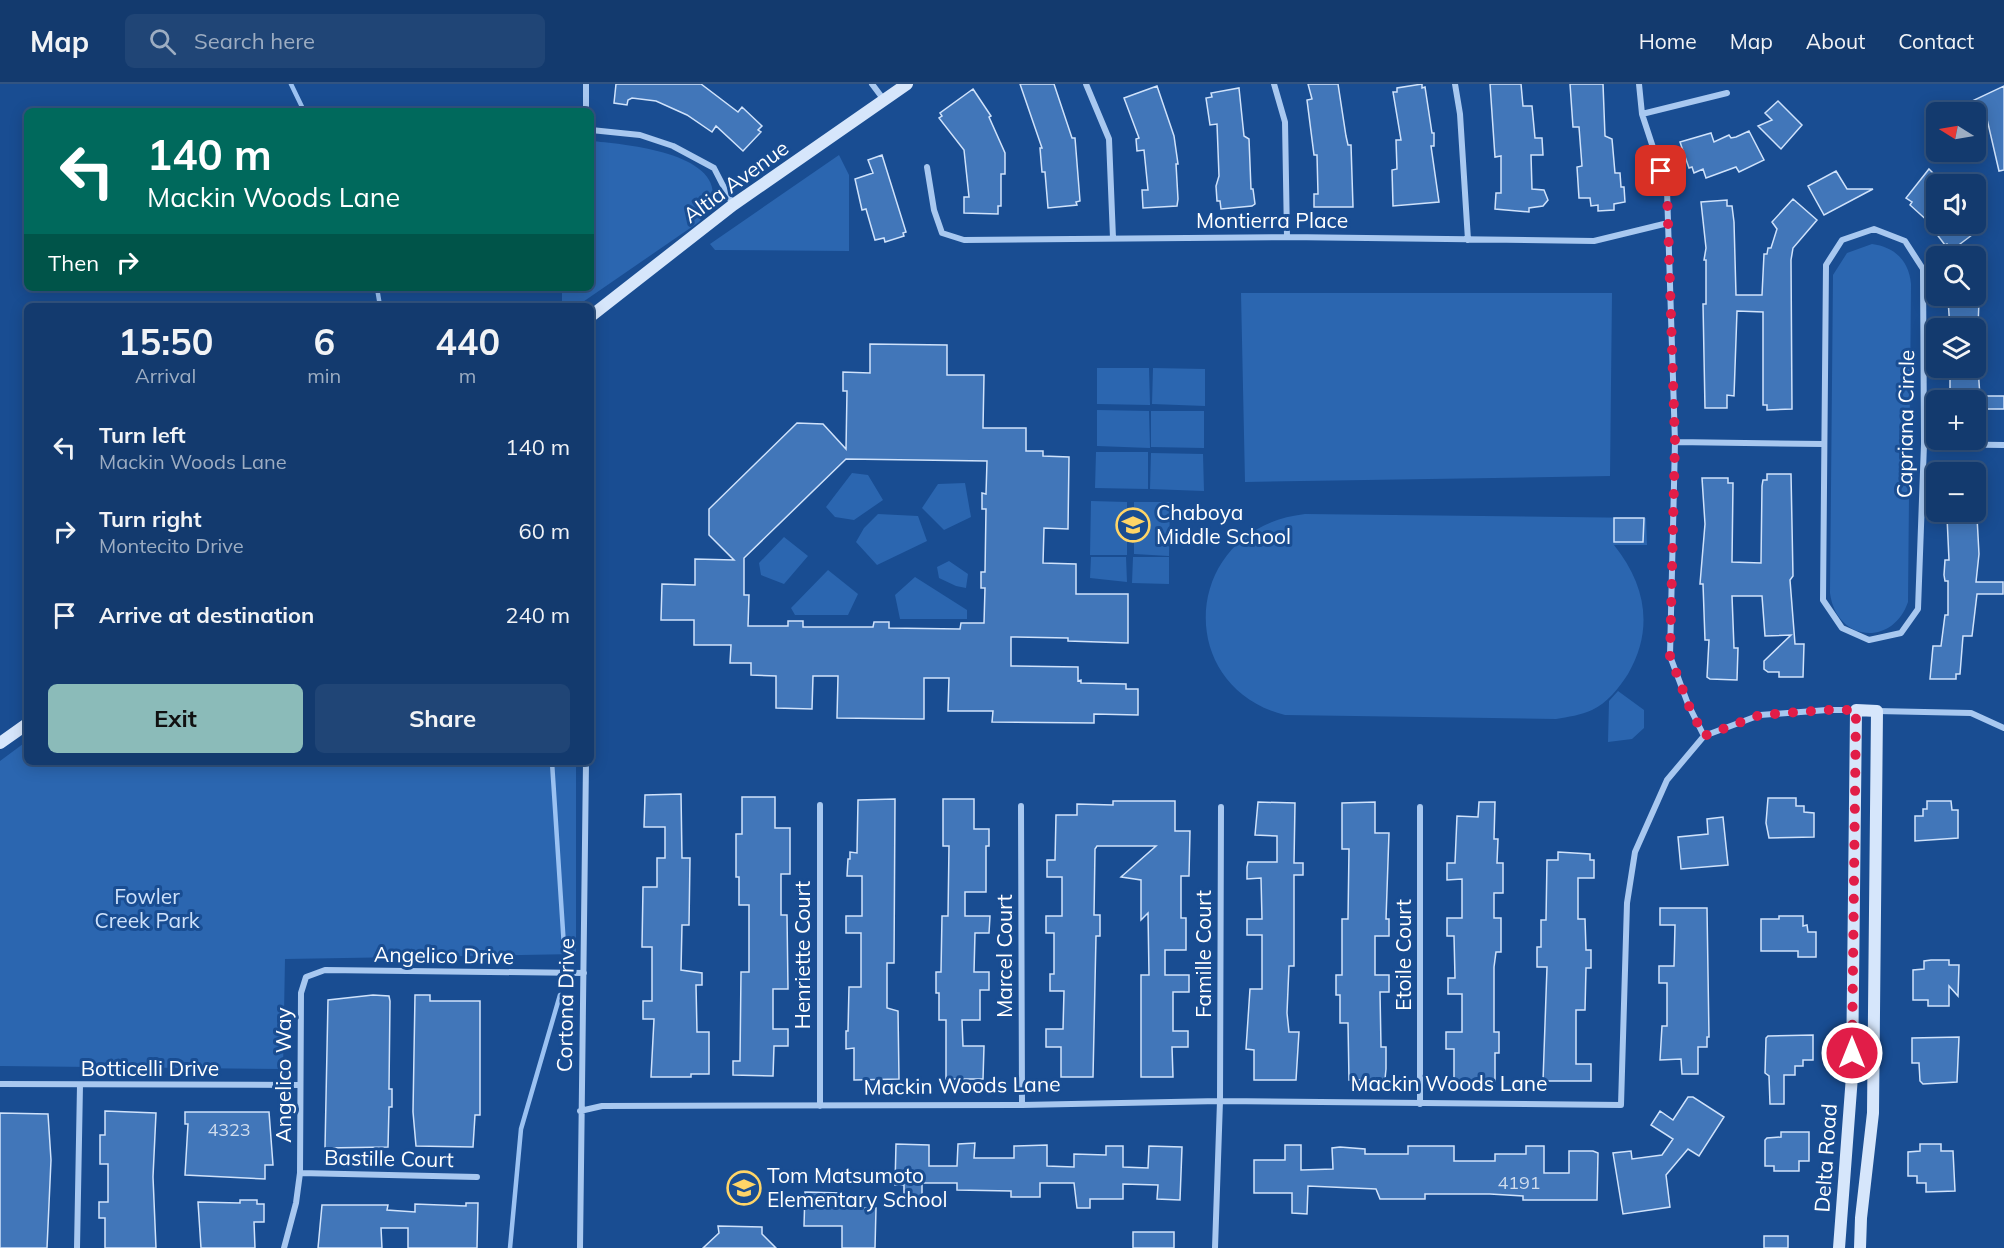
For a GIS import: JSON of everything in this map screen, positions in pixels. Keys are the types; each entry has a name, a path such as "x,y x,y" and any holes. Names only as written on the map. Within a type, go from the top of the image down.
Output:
{"street":[{"path":"586,84 586,108"},
{"path":"872,84 885,101"},
{"name":"Altia Avenue","path":"594,314 733,205 908,84"},
{"path":"1086,84 1109,139 1113,238"},
{"path":"1274,84 1285,122 1287,237"},
{"path":"1455,84 1461,114 1467,240"},
{"path":"1639,84 1642,114 1667,190 1675,442 1670,656 1688,704 1704,736"},
{"path":"1642,114 1727,93"},
{"path":"594,130 640,135 673,146 714,168 733,205"},
{"name":"Montierra Place","path":"927,167 934,210 942,232 964,240 1287,237 1594,241 1668,223"},
{"name":"Capriana Circle","path":"1874,229 1905,241 1923,268 1924,444 1918,609 1901,633 1869,640 1842,628 1822,600 1823,444 1826,265 1842,240 1874,229"},
{"path":"1675,442 1823,444"},
{"path":"1924,444 2004,445"},
{"name":"Mackin Woods Lane","path":"580,1111 602,1106 1022,1105 1220,1101 1621,1105 1627,903 1635,852 1667,780 1704,736 1760,715 1827,710 1971,713 2004,728"},
{"name":"Delta Road","path":"1839,1248 1852,1076 1856,710"},
{"name":"Delta Road","path":"1860,1248 1861,1218 1873,1113 1877,711"},
{"path":"0,743 24,726"},
{"name":"Cortona Drive","path":"580,1248 586,765"},
{"name":"Henriette Court","path":"820,805 820,1106"},
{"name":"Marcel Court","path":"1021,806 1022,1105"},
{"name":"Famille Court","path":"1215,1248 1220,1101 1221,807"},
{"name":"Etoile Court","path":"1420,807 1420,1104"},
{"name":"Angelico Drive","path":"306,977 325,970 584,973"},
{"name":"Angelico Way","path":"284,1248 296,1203 300,1173 301,993 306,977"},
{"name":"Botticelli Drive","path":"0,1084 299,1085"},
{"path":"77,1248 80,1085"},
{"name":"Bastille Court","path":"300,1173 477,1177"}],"green space":[{"path":"594,141 647,148 688,162 703,172 712,186 712,203 709,211 699,222 581,303 562,303 562,291 594,291"},
{"path":"839,155 849,175 849,251 715,250 710,244"},
{"path":"1872,244 1888,248 1904,262 1911,284 1908,602 1900,617 1890,627 1878,632 1865,633 1853,629 1842,621 1834,609 1830,593 1833,275 1847,253"},
{"path":"1241,293 1612,293 1610,476 1245,482"},
{"path":"1097,368 1149,368 1150,405 1097,404"},
{"path":"1153,368 1205,369 1205,406 1152,404"},
{"path":"1097,410 1149,411 1150,448 1097,446"},
{"path":"1151,411 1204,411 1204,448 1151,447"},
{"path":"1096,452 1148,452 1148,489 1095,488"},
{"path":"1151,453 1203,454 1204,491 1150,489"},
{"path":"852,473 868,475 883,500 854,520 835,517 826,507"},
{"path":"965,483 971,517 944,530 922,508 938,484"},
{"path":"1091,501 1127,502 1127,555 1090,555"},
{"path":"1134,502 1170,502 1169,556 1134,554"},
{"path":"878,514 918,516 927,541 877,565 856,542 864,528"},
{"path":"1305,514 1646,518 1647,545 1614,545 1633,576 1643,608 1641,640 1636,657 1621,685 1603,703 1592,710 1556,719 1285,715 1248,699 1223,673 1209,642 1206,609 1215,576 1234,547 1264,525"},
{"path":"784,537 808,556 784,584 761,575 759,563"},
{"path":"1091,557 1126,557 1127,582 1090,578"},
{"path":"1133,557 1169,557 1169,584 1132,583"},
{"path":"949,561 968,574 966,588 939,578 937,567"},
{"path":"828,570 858,594 848,615 795,615 791,608"},
{"path":"915,577 967,610 967,619 900,619 895,595"},
{"path":"1618,691 1644,710 1644,728 1632,739 1608,742 1609,701"},
{"name":"Fowler Creek Park","path":"24,743 24,765 576,765 576,954 285,959 283,1069 0,1066 0,761"}],"building":[{"path":"616,84 701,84 738,112 742,107 762,126 758,130 761,132 743,151 716,126 712,132 687,115 656,101 632,98 628,100 627,105 614,103"},
{"path":"1020,84 1054,84 1072,138 1075,138 1080,201 1076,202 1077,205 1048,208 1045,172 1042,172 1040,148 1042,148"},
{"path":"1308,84 1338,84 1346,136 1348,145 1351,145 1353,207 1314,207 1314,194 1318,194 1317,155 1314,155 1307,100 1312,99"},
{"path":"1422,84 1422,88 1425,87 1432,133 1434,133 1434,146 1431,146 1439,202 1393,206 1392,170 1397,169 1396,140 1401,140 1393,92 1397,92 1397,88"},
{"path":"1490,84 1521,84 1523,106 1532,106 1535,138 1542,138 1543,155 1531,155 1532,189 1544,190 1548,200 1543,206 1529,208 1529,212 1495,209 1496,193 1501,193 1501,156 1495,157"},
{"path":"1570,84 1603,84 1605,136 1612,139 1615,173 1620,173 1621,187 1624,187 1625,202 1614,204 1614,210 1598,211 1598,205 1591,206 1590,198 1579,198 1577,167 1582,166 1579,127 1573,127"},
{"path":"1157,86 1174,136 1178,164 1176,164 1178,199 1177,206 1143,208 1142,190 1148,190 1144,150 1137,151 1136,139 1139,138 1124,98"},
{"path":"2004,86 2004,170 1999,171 1986,120 1986,102 1972,101"},
{"path":"1239,88 1244,136 1249,139 1251,189 1253,189 1255,204 1221,209 1220,201 1217,201 1216,186 1219,176 1217,124 1210,125 1206,98 1212,97 1211,93"},
{"path":"973,89 991,116 989,117 1005,153 1005,174 1001,174 1001,206 998,206 998,214 964,213 964,197 969,197 964,150 939,118 942,116 940,113"},
{"path":"1778,101 1802,125 1781,149 1758,126 1772,120 1765,113"},
{"path":"1749,131 1764,160 1739,172 1736,167 1706,178 1703,169 1694,173 1692,167 1689,168 1680,142 1711,133 1714,142 1729,135 1731,138 1736,137"},
{"path":"882,155 906,232 903,233 904,236 885,242 884,238 875,240 866,209 862,210 855,179 873,173 868,160"},
{"path":"1929,169 1934,174 1926,174 1926,219 1910,205 1912,202 1906,198"},
{"path":"1836,171 1847,189 1873,189 1824,215 1808,186"},
{"path":"1793,199 1817,220 1793,248 1791,260 1792,409 1767,410 1767,405 1763,405 1763,312 1737,311 1734,396 1727,395 1727,408 1705,408 1703,304 1706,304 1706,260 1704,260 1706,248 1701,202 1727,200 1727,206 1732,206 1736,295 1762,295 1764,254 1767,254 1768,248 1771,248 1777,229 1772,222"},
{"path":"1937,234 1973,234 1957,246 1945,245"},
{"path":"1948,306 1979,306 1978,318 1949,318"},
{"path":"870,344 947,345 947,375 984,375 983,428 1026,428 1026,451 1043,451 1043,456 1069,457 1068,529 1044,528 1043,563 1076,564 1076,594 1128,594 1128,643 1068,641 1068,638 1011,637 1011,666 1078,667 1078,681 1081,680 1081,683 1126,684 1126,689 1138,689 1138,715 1094,714 1094,723 992,722 993,711 948,711 949,678 924,678 924,719 837,718 838,676 813,676 812,709 776,708 776,676 751,675 751,663 730,663 731,645 694,645 694,620 661,620 662,584 695,585 695,559 734,560 709,535 709,509 797,423 823,424 846,449 847,391 843,391 843,372 870,373","holes":["846,459 987,461 986,494 982,493 982,509 986,509 985,572 981,572 981,588 985,588 984,623 961,623 960,629 889,628 889,622 874,622 873,627 803,627 803,621 788,621 788,626 748,626 749,595 744,595 744,558"]},
{"path":"1950,378 1979,378 1980,390 1950,390"},
{"path":"1986,396 2004,396 2004,409 1986,409"},
{"path":"1767,474 1791,474 1793,576 1790,580 1795,644 1804,644 1803,677 1779,677 1779,672 1768,672 1764,669 1764,661 1791,635 1765,636 1762,596 1732,596 1734,648 1738,648 1737,680 1710,679 1707,677 1709,640 1705,640 1703,584 1700,584 1705,524 1702,478 1728,478 1728,483 1733,483 1732,562 1761,563 1762,486 1763,480 1767,480"},
{"path":"1614,518 1644,518 1643,542 1614,542"},
{"path":"1947,522 1977,522 1979,554 1976,582 2003,582 2003,594 1977,594 1972,636 1963,636 1960,674 1956,674 1956,679 1930,679 1933,646 1941,646 1945,615 1948,615 1948,581 1945,581 1944,575 1945,560 1949,560"},
{"path":"681,794 682,858 690,858 689,925 682,925 681,970 702,973 702,985 696,985 697,1032 709,1032 709,1074 691,1074 691,1077 651,1077 654,1019 643,1019 643,1001 652,1001 652,947 642,947 643,887 657,887 657,858 665,858 665,827 644,827 645,795"},
{"path":"742,797 775,797 775,828 790,828 790,874 781,874 781,915 787,915 788,989 773,989 773,1029 788,1029 788,1046 774,1046 773,1076 733,1075 733,1061 740,1061 741,972 749,972 749,905 739,905 739,877 736,877 736,834 742,834"},
{"path":"1768,798 1796,798 1796,806 1804,806 1804,812 1814,813 1814,837 1769,838 1766,823"},
{"path":"895,799 894,963 887,963 887,1008 898,1011 899,1079 854,1080 854,1048 846,1049 846,1031 848,1031 849,987 861,987 861,933 846,933 846,916 862,916 862,876 847,876 848,859 850,859 850,852 857,853 858,800"},
{"path":"943,799 974,799 974,829 989,829 989,846 986,846 986,892 965,892 965,916 990,916 989,933 975,933 974,972 989,972 989,990 980,990 980,1020 962,1020 963,1046 984,1046 983,1079 946,1079 946,1020 939,1020 939,993 936,993 936,972 941,972 942,916 948,916 949,846 943,846"},
{"path":"1113,801 1175,801 1175,831 1190,831 1189,876 1181,876 1181,918 1186,918 1186,950 1165,950 1165,975 1189,975 1189,992 1173,992 1173,1031 1188,1031 1188,1047 1172,1047 1173,1077 1141,1077 1141,975 1149,975 1148,913 1141,920 1141,880 1121,877 1156,846 1097,846 1095,849 1094,915 1100,915 1100,936 1096,936 1093,1077 1061,1077 1061,1047 1046,1047 1046,1029 1063,1029 1064,991 1050,991 1050,974 1054,974 1054,933 1046,933 1046,916 1062,916 1062,877 1047,877 1047,860 1055,860 1056,815 1077,815 1077,804 1113,805"},
{"path":"1927,801 1951,801 1952,810 1958,810 1958,838 1915,841 1915,816 1923,816 1923,809 1927,809"},
{"path":"1258,802 1295,803 1294,863 1303,863 1303,875 1294,875 1294,966 1289,966 1287,1013 1289,1032 1299,1032 1296,1080 1254,1080 1254,1050 1246,1049 1250,989 1262,989 1262,935 1247,935 1247,919 1262,919 1261,878 1247,879 1247,867 1248,862 1277,862 1277,836 1255,835"},
{"path":"1375,802 1375,833 1389,833 1386,919 1389,919 1389,936 1375,936 1375,975 1389,975 1389,992 1380,992 1381,1047 1386,1047 1386,1069 1385,1079 1349,1080 1348,1023 1340,1023 1340,995 1336,995 1336,975 1342,975 1342,919 1348,919 1349,849 1342,849 1342,803"},
{"path":"1479,802 1495,802 1494,839 1498,839 1497,863 1503,863 1503,893 1494,893 1494,918 1501,918 1501,952 1496,952 1494,967 1494,1032 1499,1032 1499,1053 1495,1053 1495,1081 1454,1081 1454,1049 1446,1049 1446,1032 1462,1032 1462,994 1448,994 1448,978 1455,978 1454,936 1447,936 1447,918 1462,918 1462,879 1447,880 1447,863 1455,863 1457,816 1478,817"},
{"path":"1723,817 1728,865 1681,869 1678,837 1708,834 1707,819"},
{"path":"1558,852 1590,854 1590,860 1594,860 1594,878 1578,878 1578,919 1585,919 1586,950 1591,950 1591,968 1586,968 1585,1010 1576,1010 1576,1064 1591,1064 1591,1081 1543,1081 1547,967 1537,967 1537,947 1541,947 1541,920 1546,920 1547,860 1558,860"},
{"path":"1660,908 1707,908 1709,1037 1707,1037 1707,1047 1698,1047 1698,1074 1682,1074 1681,1059 1660,1060 1662,1026 1667,1026 1667,983 1659,983 1659,966 1674,966 1675,925 1660,925"},
{"path":"1779,916 1803,916 1803,926 1807,925 1808,932 1816,932 1816,957 1798,957 1798,951 1761,951 1761,919 1779,919"},
{"path":"1949,960 1949,965 1959,965 1958,996 1949,986 1949,1006 1928,1006 1928,1000 1913,1000 1913,970 1924,969 1924,961"},
{"path":"373,995 389,996 390,1001 389,1089 392,1089 392,1107 389,1107 388,1147 325,1148 328,1000"},
{"path":"415,995 430,995 430,1001 480,1001 480,1115 475,1115 473,1147 416,1146 413,1112"},
{"path":"1813,1035 1813,1060 1803,1060 1803,1066 1795,1066 1795,1075 1784,1075 1784,1104 1770,1104 1769,1076 1765,1073 1766,1038 1768,1036"},
{"path":"1959,1037 1957,1082 1923,1084 1920,1081 1919,1063 1912,1063 1912,1038"},
{"path":"1688,1097 1693,1097 1724,1117 1699,1156 1688,1149 1666,1175 1670,1207 1623,1214 1613,1153 1631,1151 1632,1159 1662,1155 1673,1139 1651,1125 1660,1111 1673,1120"},
{"path":"105,1111 156,1113 153,1177 156,1248 105,1248 105,1218 99,1218 99,1202 108,1202 108,1164 100,1164 100,1135 105,1135"},
{"path":"185,1112 269,1112 273,1165 265,1165 265,1179 185,1175 188,1124 185,1124"},
{"path":"0,1113 48,1114 51,1160 47,1248 0,1248"},
{"path":"1781,1132 1809,1132 1809,1161 1799,1161 1799,1171 1774,1171 1774,1166 1765,1166 1765,1140 1781,1137"},
{"path":"975,1143 974,1158 1014,1158 1014,1146 1047,1145 1047,1166 1074,1167 1074,1154 1106,1155 1106,1146 1123,1146 1123,1167 1148,1168 1149,1146 1182,1147 1180,1200 1157,1199 1158,1185 1123,1184 1123,1199 1090,1199 1090,1208 1077,1208 1074,1183 1040,1183 1040,1197 1011,1197 1011,1191 957,1190 957,1183 922,1183 922,1200 904,1199 904,1185 895,1185 896,1144 929,1145 929,1166 957,1166 958,1144"},
{"path":"1920,1144 1941,1144 1941,1151 1953,1151 1955,1191 1926,1192 1926,1183 1917,1183 1917,1176 1908,1176 1908,1152 1920,1151"},
{"path":"1285,1145 1301,1145 1301,1170 1333,1169 1332,1148 1340,1147 1365,1149 1365,1154 1408,1154 1408,1146 1454,1146 1454,1161 1495,1161 1495,1154 1526,1154 1526,1146 1544,1146 1544,1173 1569,1173 1569,1151 1593,1151 1598,1153 1597,1200 1523,1200 1523,1196 1490,1194 1425,1194 1425,1199 1380,1199 1376,1189 1308,1186 1307,1214 1292,1213 1292,1193 1254,1193 1254,1160 1285,1160"},
{"path":"805,1192 842,1193 842,1208 876,1208 875,1248 842,1248 842,1226 804,1226"},
{"path":"240,1200 257,1200 257,1204 264,1204 264,1222 254,1222 255,1248 201,1248 198,1202 240,1203"},
{"path":"466,1203 478,1203 477,1248 408,1248 408,1228 381,1228 382,1248 318,1248 322,1205 388,1205 387,1210 415,1212 415,1204 466,1206"},
{"path":"718,1226 762,1227 762,1234 776,1248 703,1248 719,1233"},
{"path":"1133,1232 1174,1232 1174,1248 1133,1248"},
{"path":"1764,1236 1788,1236 1788,1248 1764,1248"}],"waterway":[{"path":"291,84 303,108"},
{"path":"378,291 380,303"},
{"path":"552,765 564,947"},
{"path":"510,1248 521,1129 560,995"}],"place":[{"name":"Chaboya Middle School","path":"1133,525"},
{"name":"Tom Matsumoto Elementary School","path":"744,1188"}],"route":[{"path":"1661,171 1667,190 1675,442 1670,656 1688,704 1704,736 1760,715 1856,710 1852,1053"}]}
